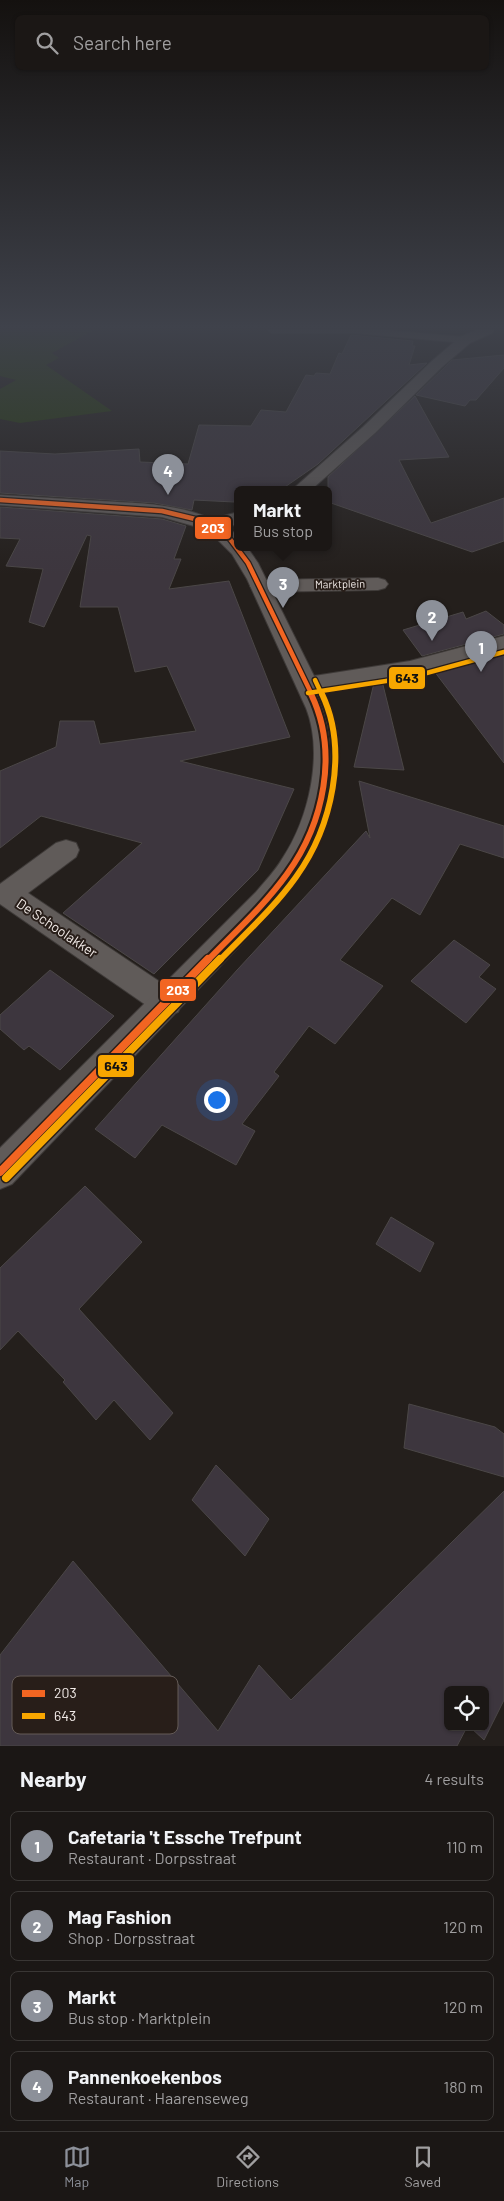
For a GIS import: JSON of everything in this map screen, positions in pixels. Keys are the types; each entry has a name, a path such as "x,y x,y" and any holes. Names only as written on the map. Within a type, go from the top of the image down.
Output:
{"street":[{"path":"305,486 387,411"},
{"path":"0,500 183,514 213,525 234,545"},
{"path":"213,525 234,519"},
{"path":"0,1172 266,900 294,864 317,814 325,777 326,739 324,723 246,556 241,551"},
{"name":"Marktplein","path":"260,586 378,584"},
{"path":"307,684 411,668 504,643"},
{"name":"De Schoolakker","path":"66,850 7,894 167,1003"}],"green space":[{"path":"0,411 108,411 20,423 0,419"}],"building":[{"path":"260,411 375,411 318,464 286,486 234,486 234,502 194,500 192,510 154,503 0,493 0,451 55,454 139,449 140,462 188,464 199,425 251,426"},
{"path":"398,411 424,411 449,457 399,460 431,523 504,498 504,541 472,552 332,503 332,486 328,486 328,477"},
{"path":"0,507 162,519 186,526 174,559 181,559 169,589 229,581 290,737 180,761 294,789 258,870 154,974 63,913 142,843 41,816 0,848 0,771 56,747 60,721 94,721 100,744 196,731 167,666 135,672 118,607 80,607 91,536 87,535 44,627 29,622 43,569 6,566 20,539 0,538"},
{"path":"486,611 504,625 504,634 422,656 403,630 463,612 466,619"},
{"path":"504,652 504,763 434,671"},
{"path":"382,681 404,770 354,767 374,683"},
{"path":"359,781 504,826 504,858 460,844 420,915 392,898 340,960 383,986 335,1044 309,1026 274,1072 279,1076 242,1124 255,1131 236,1165 162,1125 135,1158 95,1129 238,969 366,831 370,838"},
{"path":"454,940 490,965 479,977 496,989 466,1023 411,981"},
{"path":"50,970 114,1016 60,1070 29,1046 24,1050 0,1029 0,1015"},
{"path":"85,1186 142,1242 79,1309 173,1413 150,1440 114,1400 96,1420 63,1382 65,1380 18,1331 0,1350 0,1268"},
{"path":"391,1217 434,1243 420,1272 376,1244"},
{"path":"409,1404 495,1427 504,1434 504,1477 404,1448"},
{"path":"216,1465 269,1519 245,1556 192,1500"},
{"path":"504,1491 504,1700 489,1730 489,1686 444,1686 444,1731 465,1731 457,1746 0,1746 0,1655 73,1561 171,1676 12,1676 12,1734 178,1734 178,1684 218,1731 259,1665 291,1700"},
{"path":"474,1731 488,1731 484,1740"}],"transit line":[{"name":"203","path":"0,500 162,511 195,519 220,531 234,544"},
{"name":"203","path":"0,1172 266,900 291,868 312,827 323,788 326,767 324,727 318,708 248,563 239,551"},
{"name":"643","path":"308,693 412,677 504,652"},
{"name":"643","path":"6,1178 272,906 300,872 312,850 326,814 331,795 336,757 332,719 315,680"}],"place":[{"name":"Pannenkoekenbos","path":"168,495"},
{"name":"Markt","path":"283,608"},
{"name":"Mag Fashion","path":"432,641"},
{"name":"Cafetaria 't Essche Trefpunt","path":"481,672"}]}
